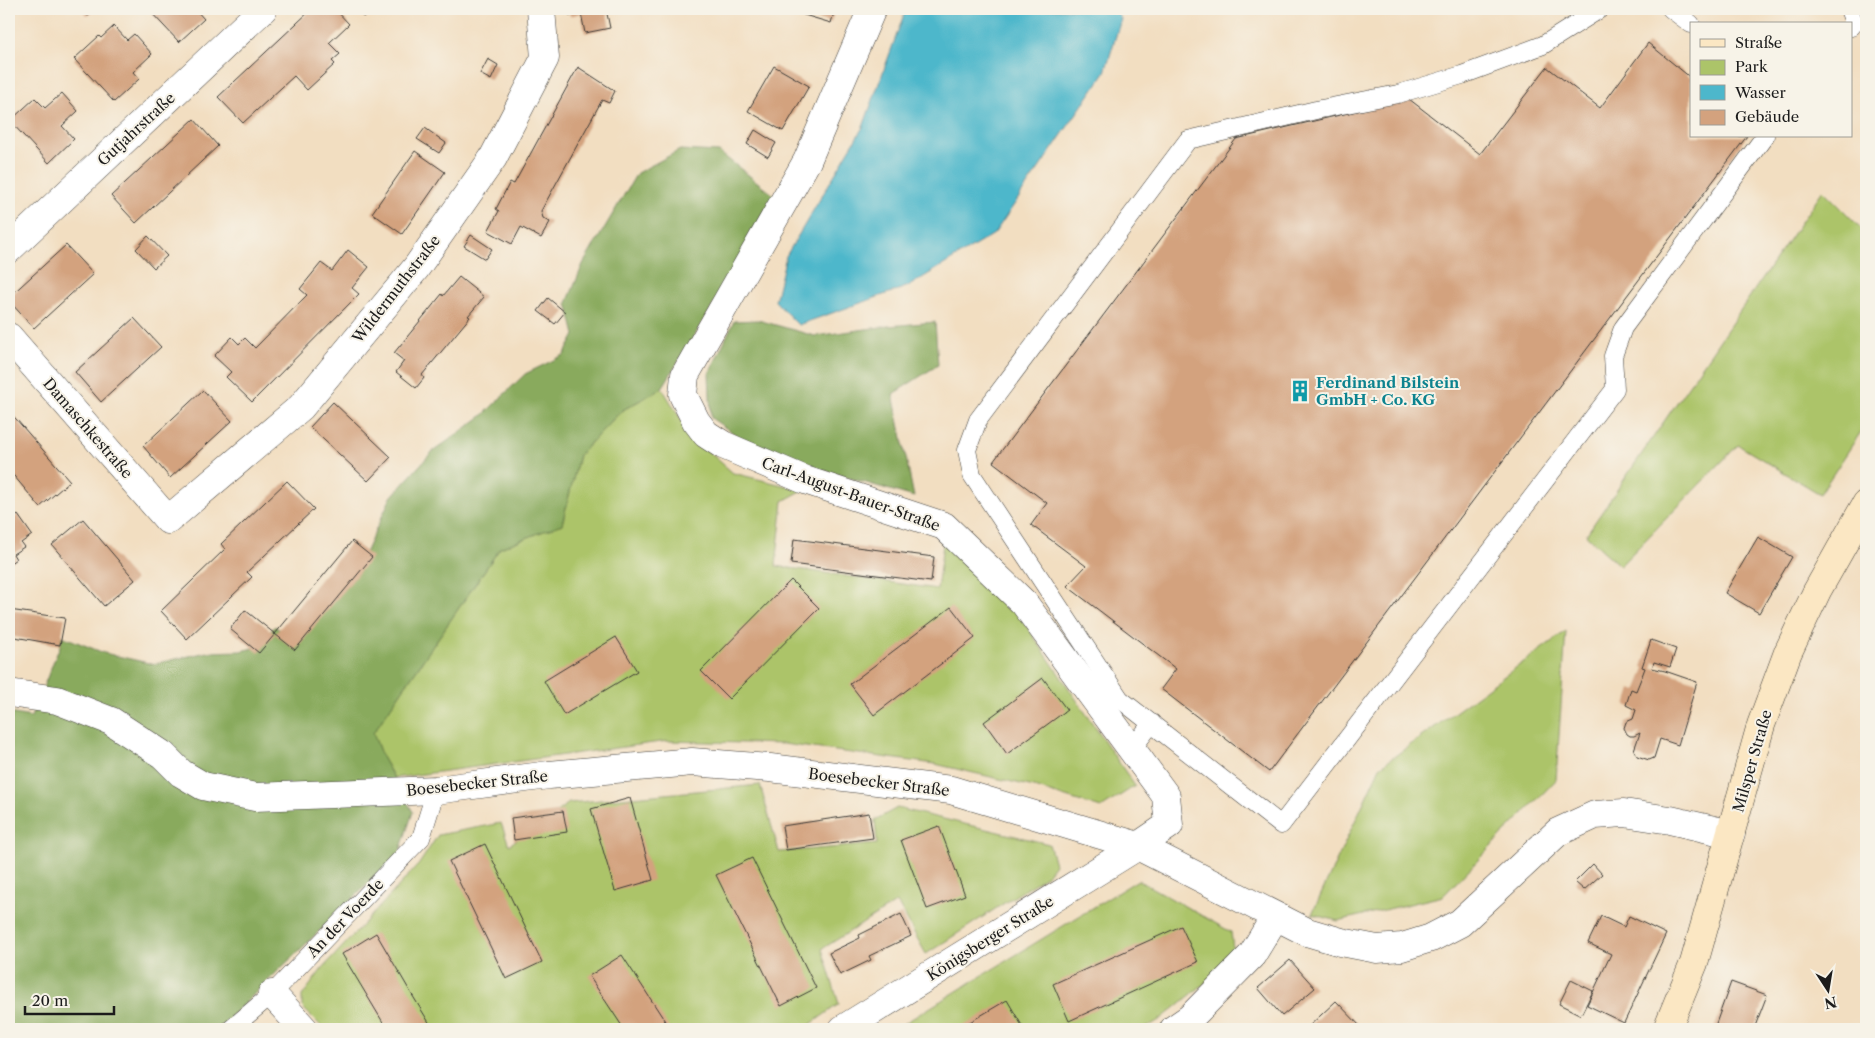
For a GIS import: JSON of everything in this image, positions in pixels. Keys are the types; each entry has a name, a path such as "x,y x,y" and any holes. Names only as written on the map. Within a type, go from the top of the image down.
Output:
{"street":[{"name":"Gutjahrstraße","path":"9,249 263,9"},
{"name":"Wildermuthstraße","path":"168,520 300,407 416,268 493,158 545,58 541,9"},
{"name":"Carl-August-Bauer-Straße","path":"872,9 807,161 685,375 683,395 696,421 706,434 723,445 805,480 944,526 1024,603 1166,796 1169,825 1138,846"},
{"name":"Damaschkestraße","path":"9,337 168,520"},
{"name":"Milsper Straße","path":"1667,1029 1694,963 1761,725 1788,652 1817,591 1866,504"},
{"name":"Boesebecker Straße","path":"9,693 58,700 111,722 163,755 181,773 203,786 255,797 436,790 566,773 692,762 770,768 951,790 1138,846 1307,932 1341,942 1377,949 1402,947 1431,938 1460,922 1558,832 1595,815 1624,813 1670,820 1731,834"},
{"name":"Königsberger Straße","path":"843,1029 1138,846"},
{"path":"1174,1029 1190,1018 1252,955 1275,917"},
{"path":"272,994 304,1029"}],"lane":[{"path":"1600,9 1543,45 1462,75 1398,94 1316,110 1188,140 978,420 967,450 972,475 1120,699 1281,825 1615,389 1613,356 1623,328 1764,138"},
{"path":"1672,9 1690,23"},
{"path":"1849,9 1854,23 1852,25"},
{"path":"1131,750 1152,723"},
{"name":"An der Voerde","path":"231,1029 272,994 421,838 436,790"}],"green space":[{"path":"680,150 719,152 774,195 755,238 662,388 621,411 579,455 562,524 500,548 373,733 382,757 413,812 399,854 218,1029 9,1029 9,713 31,717 60,646 62,636 104,653 153,664 207,652 241,651 258,647 275,626 291,640 365,553 391,497 431,453 482,416 525,374 564,355 575,335 567,303 583,264 637,173"},
{"path":"1823,190 1866,233 1866,424 1820,494 1738,445 1620,566 1586,535"},
{"path":"758,320 815,336 935,322 938,365 893,394 914,497 761,452 711,418 709,374 734,321"},
{"path":"662,388 692,437 733,473 803,490 783,501 776,566 937,589 944,537 1021,618 1135,786 1101,808 1034,787 935,764 783,744 668,741 394,778 382,757 373,733 500,548 562,524 579,455 621,411"},
{"path":"1566,631 1556,780 1443,896 1338,921 1312,914 1380,767"},
{"path":"760,785 779,852 877,844 875,820 897,808 1049,844 1055,864 1046,876 926,954 897,902 822,949 839,1004 804,1029 324,1029 302,1007 302,996 322,969 419,864 438,835 501,823 509,845 569,803"},
{"path":"1138,880 1231,932 1233,948 1215,975 1161,1019 1144,1029 895,1029"}],"water":[{"path":"906,9 1115,9 1121,19 1105,72 994,234 909,286 798,325 775,301 786,256 863,127"}],"building":[{"path":"81,9 92,9 94,11 88,16"},
{"path":"148,9 195,9 204,19 179,42"},
{"path":"312,9 335,9 349,24 329,43 340,54 332,61 335,64 307,90 294,76 243,123 218,97"},
{"path":"355,9 374,9 363,17"},
{"path":"568,9 606,9 610,28 585,33 581,13 570,16"},
{"path":"784,9 835,9 831,23"},
{"path":"114,26 127,40 134,34 152,54 133,72 139,79 114,102 74,59 99,36 101,38"},
{"name":"Ferdinand Bilstein GmbH + Co. KG","path":"1648,43 1690,77 1690,138 1745,138 1269,772 1161,689 1176,669 1067,586 1086,566 1031,525 1047,503 993,462 1236,139 1409,99 1480,154 1547,67 1600,108"},
{"path":"488,59 498,65 491,80 480,74"},
{"path":"774,66 809,86 783,131 748,111"},
{"path":"578,67 615,91 609,103 602,100 541,211 543,218 550,222 541,238 521,227 512,244 488,231 499,211 496,209 510,182 514,184"},
{"path":"62,93 78,111 62,126 74,139 49,163 10,121 35,98 45,108"},
{"path":"194,119 218,146 136,223 111,196"},
{"path":"425,128 446,143 439,153 417,139"},
{"path":"755,130 776,143 768,157 747,144"},
{"path":"415,151 445,172 402,234 372,213"},
{"path":"471,235 492,249 485,259 464,246"},
{"path":"148,236 167,256 154,268 136,249"},
{"path":"66,245 93,274 34,328 9,301 9,297"},
{"path":"348,250 369,267 352,288 359,294 252,402 226,377 231,372 214,356 232,337 239,344 245,338 255,348 307,295 300,289 321,263 332,271"},
{"path":"459,277 484,297 422,375 424,378 416,388 396,372 404,361 394,353 442,294 443,296"},
{"path":"548,298 565,312 555,324 538,311"},
{"path":"134,318 161,347 101,402 75,372"},
{"path":"203,390 232,421 170,478 143,446"},
{"path":"333,402 391,457 368,481 310,427"},
{"path":"9,411 70,481 40,507 9,470"},
{"path":"287,481 314,509 247,572 252,577 187,639 161,611 225,549 221,544"},
{"path":"18,515 32,535 21,543 24,547 13,554 16,559 9,564 9,521"},
{"path":"83,519 135,580 104,606 52,545"},
{"path":"1758,537 1792,557 1759,613 1725,593"},
{"path":"794,539 934,557 931,582 791,564"},
{"path":"352,541 372,557 295,650 275,634"},
{"path":"791,580 819,608 729,699 701,671"},
{"path":"951,607 975,638 874,715 850,684"},
{"path":"9,610 65,618 60,645 9,636"},
{"path":"245,610 275,634 259,653 230,629"},
{"path":"616,637 637,671 564,715 544,681"},
{"path":"1651,640 1676,649 1670,667 1654,662 1652,668 1697,682 1678,745 1660,739 1654,758 1649,760 1637,756 1634,750 1640,733 1630,736 1624,728 1626,722 1633,719 1636,710 1626,705 1631,689 1636,691 1642,676 1645,668 1642,667"},
{"path":"1043,678 1067,710 1007,754 984,722"},
{"path":"630,798 653,880 615,891 591,809"},
{"path":"563,811 567,832 514,840 511,818"},
{"path":"869,813 873,838 786,850 782,826"},
{"path":"939,826 965,895 927,909 901,840"},
{"path":"485,844 542,962 506,979 449,861"},
{"path":"752,858 816,988 781,1006 716,875"},
{"path":"1593,864 1602,874 1584,890 1575,882"},
{"path":"901,914 911,936 869,956 871,960 840,975 829,953 860,938 859,935"},
{"path":"1601,916 1624,927 1629,916 1666,934 1624,1023 1587,1005 1611,954 1588,943"},
{"path":"1181,926 1198,962 1069,1021 1053,984"},
{"path":"376,933 433,1029 387,1029 342,954"},
{"path":"622,955 670,1029 624,1029 589,976"},
{"path":"1290,960 1315,988 1282,1016 1258,988"},
{"path":"1571,980 1593,991 1581,1015 1559,1004"},
{"path":"1731,982 1767,995 1754,1029 1714,1029"},
{"path":"1007,1000 1024,1029 958,1029"},
{"path":"1336,1001 1363,1029 1306,1029"}],"place":[{"name":"Ferdinand Bilstein GmbH + Co. KG","path":"1300,391"}]}
